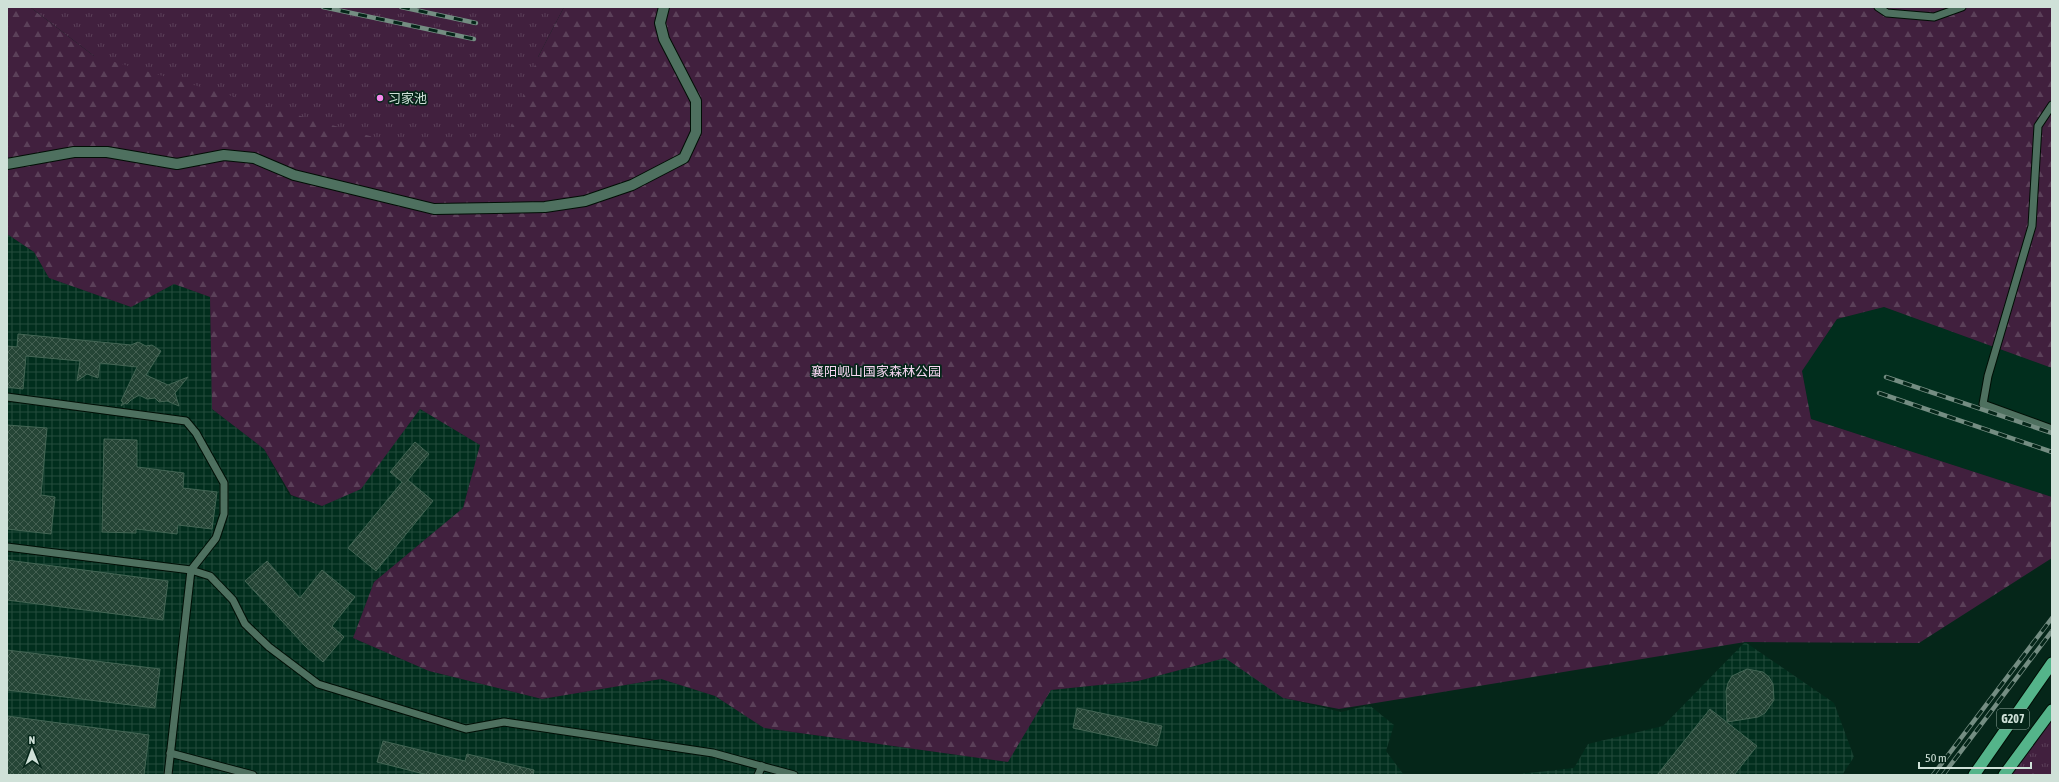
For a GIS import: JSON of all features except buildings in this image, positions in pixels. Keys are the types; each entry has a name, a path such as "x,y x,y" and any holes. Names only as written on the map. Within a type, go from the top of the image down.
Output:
{"highway":[{"name":"G207","path":"1974,775 2052,663"},
{"name":"G207","path":"2004,775 2052,710"}],"street":[{"path":"7,164 74,152 107,152 177,164 224,155 254,158 294,175 434,209 545,207 585,201 632,185 684,158 696,132 696,101 664,39 660,23 664,7"}],"lane":[{"path":"1878,7 1887,13 1934,17 1962,7"},
{"path":"2052,105 2038,126 2032,226 1988,376 1984,404 2052,429"},
{"path":"7,397 186,421 196,432 224,483 224,514 216,538 191,570 168,775"},
{"path":"7,547 191,570 210,576 233,600 245,624 268,647 318,684 466,729 504,722 713,753 794,775"},
{"path":"170,753 253,775"},
{"path":"758,775 762,766"}],"shaded area":[{"path":"7,234 34,252 49,278 131,307 174,284 210,297 212,409 264,449 289,495 322,506 360,489 420,409 480,445 463,508 374,582 353,638 429,671 542,699 661,679 715,696 764,728 1007,762 1051,690 1138,681 1236,655 1284,698 1341,712 1369,705 1394,725 1386,751 1404,775 7,775"},
{"path":"1884,307 2052,368 2052,497 1811,419 1802,371 1837,319"},
{"path":"1745,642 1834,703 1854,757 1842,775 1511,775 1574,768 1588,744 1663,726"}],"green space":[{"name":"襄阳岘山国家森林公园","path":"7,7 30,7 94,56 538,57 564,7 2052,7 2052,368 1884,307 1837,319 1802,371 1811,419 2052,497 2052,558 1919,643 1745,642 1339,709 1283,698 1225,658 1138,681 1051,690 1008,762 764,728 715,696 661,679 542,699 429,671 353,638 374,582 463,508 480,445 420,409 361,489 322,506 291,495 264,449 212,409 210,297 174,284 131,307 49,278 34,252 7,234"},
{"name":"习家池","path":"30,7 564,7 538,57 507,139 387,141 94,56"},
{"path":"2052,710 2052,775 2004,775"}],"railway":[{"path":"323,7 474,39"},
{"path":"401,7 476,23"},
{"path":"1886,377 2052,433"},
{"path":"1879,393 2052,452"},
{"path":"1933,775 2052,618"},
{"path":"1943,775 2052,631"}],"place":[{"name":"习家池","path":"380,98"}]}
